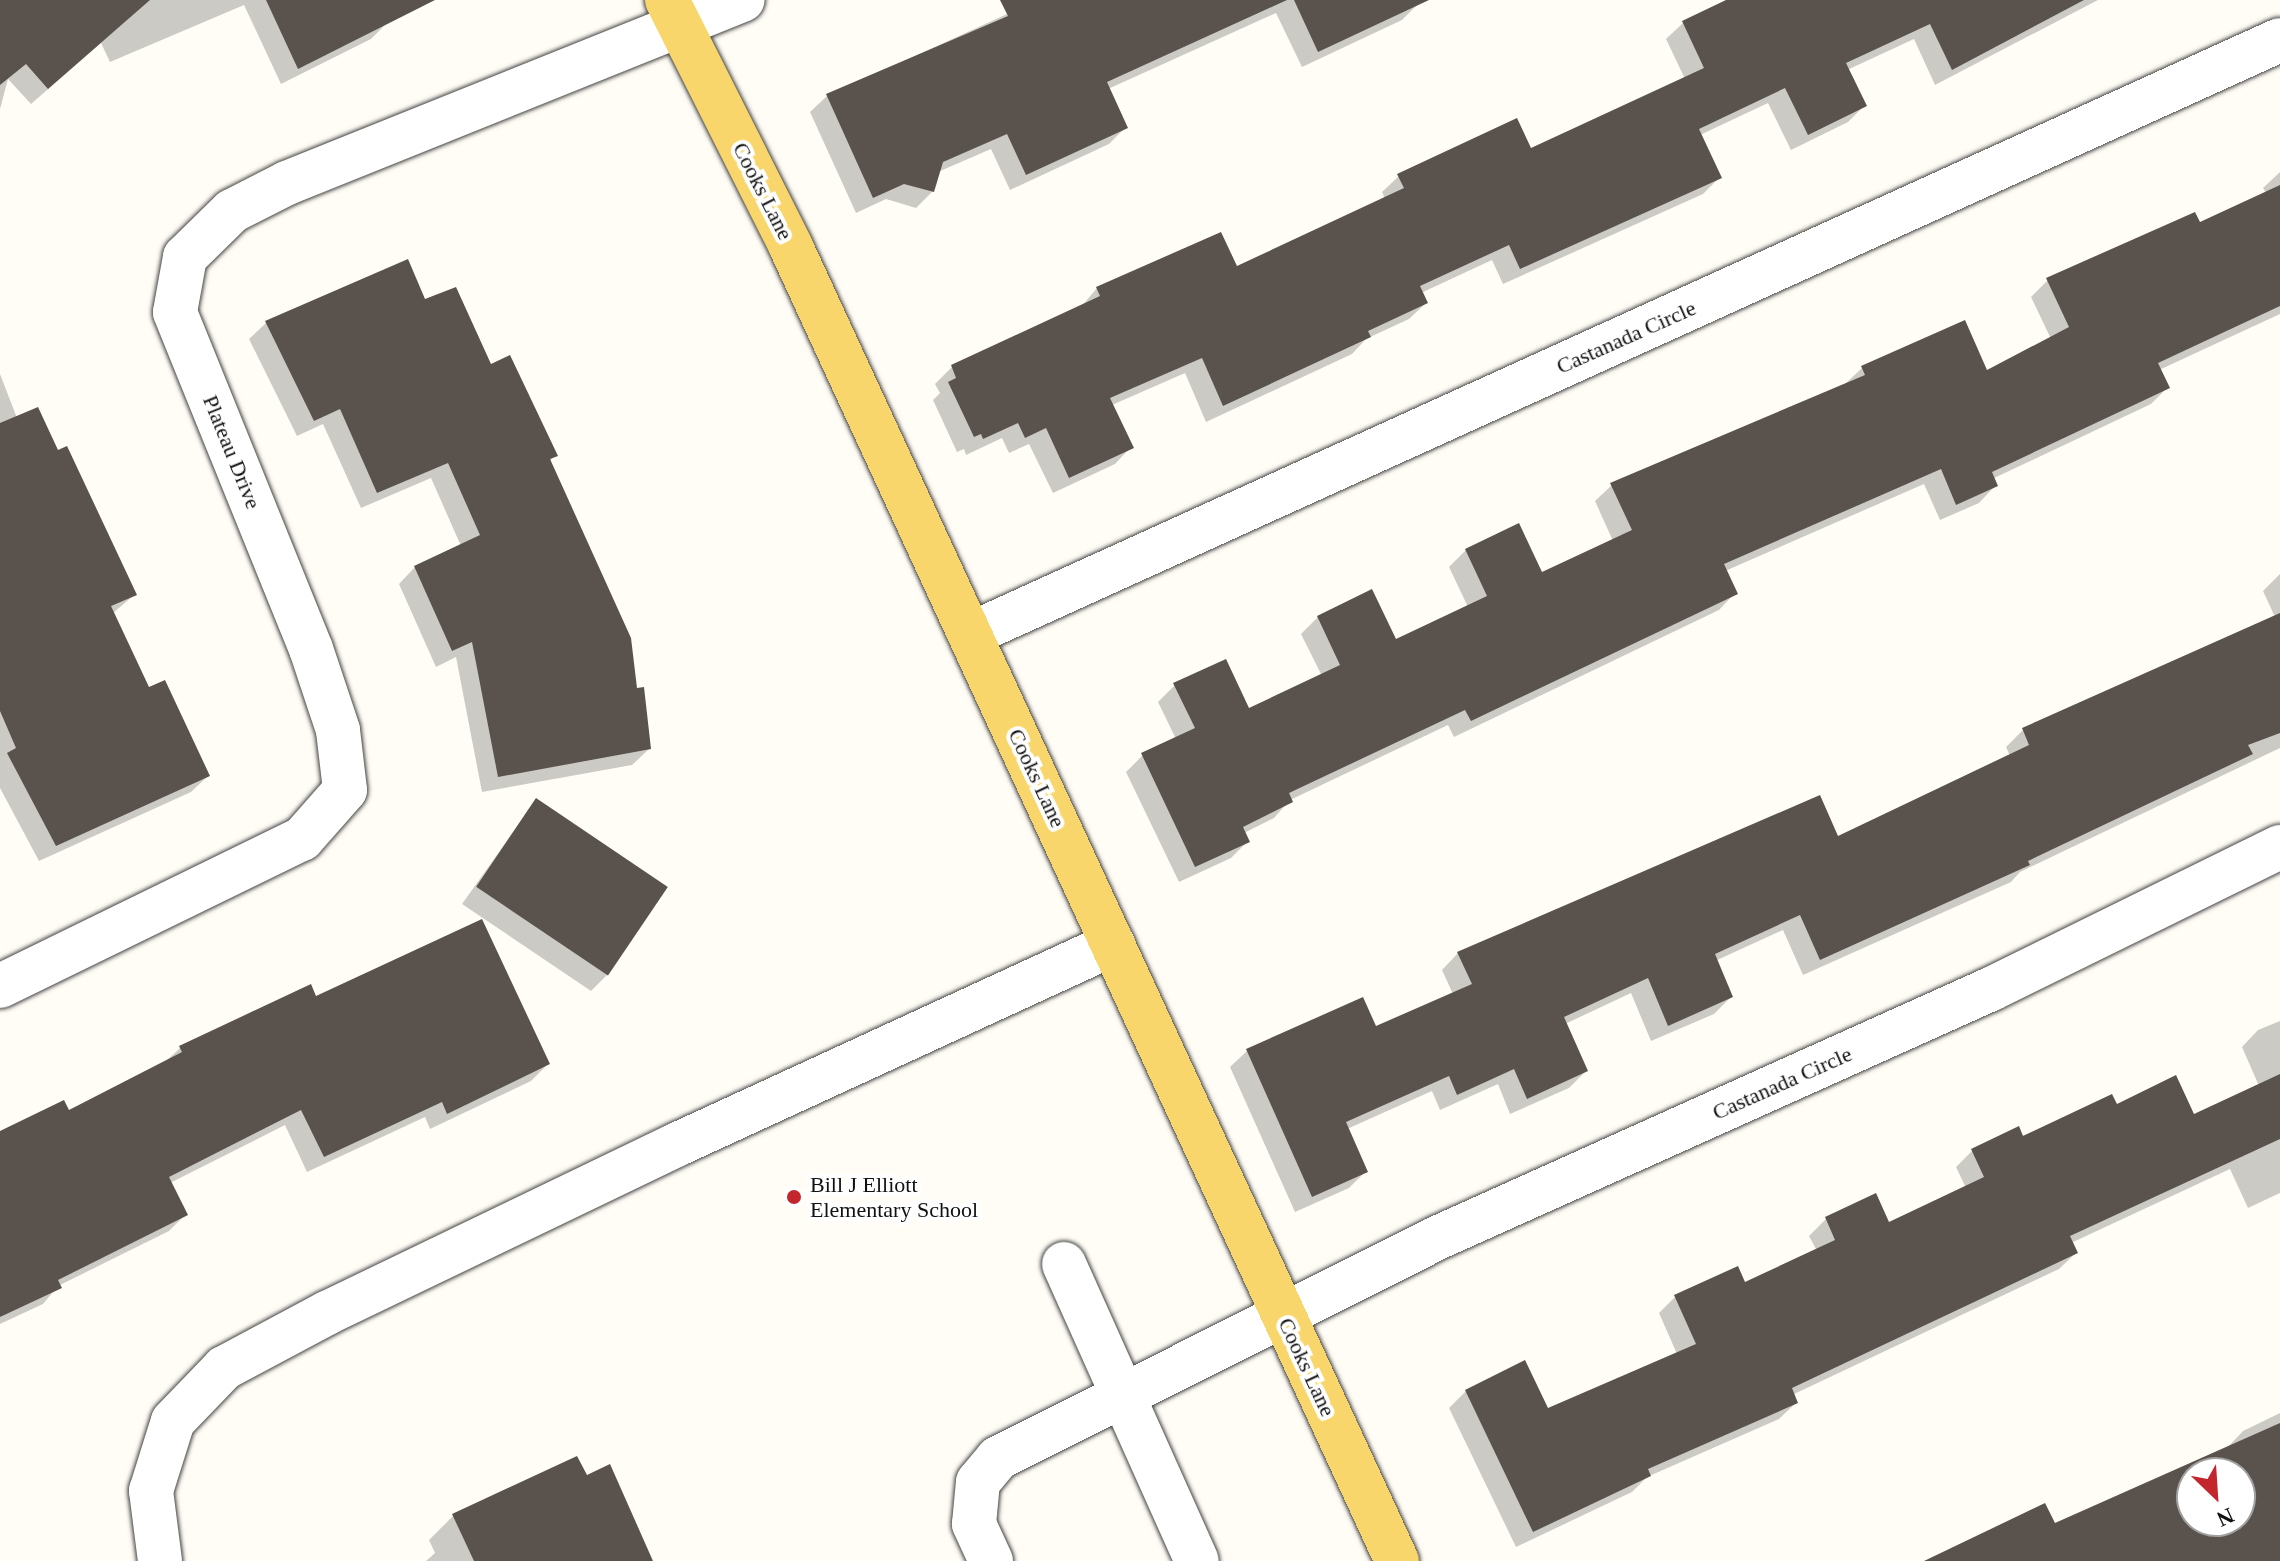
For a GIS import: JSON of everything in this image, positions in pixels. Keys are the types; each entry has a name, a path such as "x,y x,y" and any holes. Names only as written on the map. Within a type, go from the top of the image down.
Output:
{"main road":[{"name":"Cooks Lane","path":"674,14 791,247 1397,1561"}],"street":[{"name":"Plateau Drive","path":"0,986 302,839 345,790 338,730 311,649 175,312 185,257 232,211 287,183 674,14 743,0"},
{"name":"Castanada Circle","path":"971,634 2280,40"},
{"name":"Castanada Circle","path":"991,1561 974,1524 978,1482 998,1458 1437,1238 1991,989 2280,847"},
{"path":"160,1561 151,1491 173,1421 224,1368 327,1313 676,1145 1113,944"},
{"path":"1064,1264 1197,1561"}],"building":[{"path":"0,0 150,0 48,89 26,64 0,85"},
{"path":"266,0 435,0 298,69"},
{"path":"1000,0 1287,0 1107,82 1128,128 1026,175 1007,134 943,162 934,192 904,184 873,198 826,94 1008,16"},
{"path":"1294,0 1429,0 1318,52"},
{"path":"1726,0 2084,0 1952,70 1930,24 1846,63 1867,106 1808,135 1785,88 1699,129 1722,178 1520,269 1509,245 1420,286 1428,303 1368,331 1371,337 1223,406 1202,358 1110,398 1134,448 1069,478 1046,428 1025,438 1018,423 983,439 981,434 974,437 948,382 956,378 951,365 1100,296 1096,287 1221,232 1237,266 1404,188 1397,174 1517,118 1531,148 1704,68 1682,21"},
{"path":"2280,185 2280,306 2158,363 2170,388 1992,472 1998,486 1956,505 1941,469 1724,564 1738,594 1471,721 1465,710 1289,793 1293,802 1243,827 1250,842 1195,867 1141,753 1195,728 1173,683 1226,659 1249,708 1340,665 1317,616 1372,589 1396,639 1487,596 1465,549 1519,523 1542,572 1632,530 1610,483 1865,375 1861,366 1965,320 1987,370 2069,327 2046,278 2195,212 2200,222"},
{"path":"408,259 425,299 456,287 491,364 510,355 558,456 550,459 631,638 637,688 644,687 651,749 498,777 472,642 452,651 414,566 480,535 448,463 377,493 340,409 314,421 265,321"},
{"path":"38,407 58,450 67,446 137,595 111,606 149,687 165,680 210,776 56,846 7,753 16,748 0,711 0,423"},
{"path":"2280,613 2280,733 2248,745 2253,754 2028,861 2030,865 1820,960 1800,915 1715,954 1733,997 1668,1026 1648,978 1564,1017 1588,1071 1527,1099 1514,1069 1457,1095 1449,1076 1346,1122 1368,1172 1312,1197 1246,1049 1363,997 1376,1026 1472,984 1457,952 1820,795 1838,836 2029,745 2022,728"},
{"path":"536,798 668,887 608,976 476,887"},
{"path":"482,919 550,1064 447,1114 442,1102 324,1157 301,1110 169,1177 188,1215 58,1280 62,1288 0,1317 0,1131 64,1100 69,1110 182,1052 179,1046 311,984 316,996"},
{"path":"2280,1074 2280,1139 2070,1236 2078,1253 1792,1388 1798,1403 1648,1469 1651,1476 1533,1532 1465,1390 1525,1360 1548,1408 1696,1344 1674,1295 1738,1266 1745,1282 1835,1240 1825,1217 1876,1193 1889,1222 1984,1177 1971,1149 2019,1126 2023,1136 2112,1094 2117,1104 2176,1075 2194,1114"},
{"path":"2280,1423 2280,1561 1924,1561 2045,1503 2055,1523 2176,1469 2176,1537 2256,1537 2256,1457 2204,1457"},
{"path":"577,1456 587,1475 610,1464 653,1561 474,1561 452,1514"}],"place":[{"name":"Bill J Elliott Elementary School","path":"794,1197"}]}
